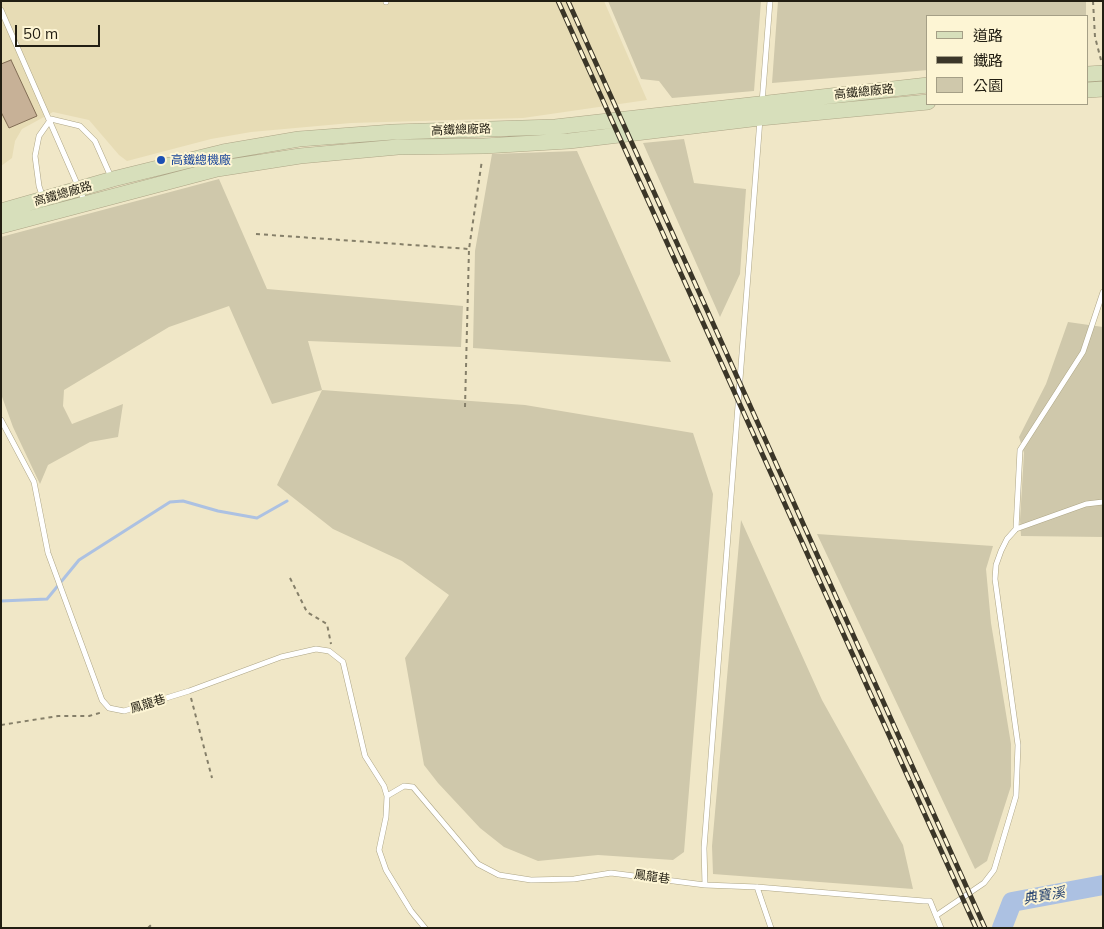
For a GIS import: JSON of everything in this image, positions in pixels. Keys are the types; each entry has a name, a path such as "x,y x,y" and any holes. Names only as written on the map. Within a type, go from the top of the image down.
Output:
{"street":[{"path":"1089,74 1103,73"},
{"name":"高鐵總廠路","path":"1,211 44,199 82,196 217,169 300,156 398,147 484,146 569,141 926,85"},
{"path":"1089,90 1103,89"},
{"name":"高鐵總廠路","path":"1,226 82,196 113,179 223,152 299,139 393,132 555,127 761,111 926,102"}],"lane":[{"path":"705,885 704,848 770,1"},
{"path":"1,10 51,120 82,196"},
{"path":"51,120 80,126 95,141 113,179"},
{"path":"44,199 39,186 35,156 39,136 51,120"},
{"path":"1016,529 1020,450 1082,352 1103,292"},
{"path":"1,420 34,482 48,553 102,700 109,708"},
{"path":"941,928 937,915 984,882 994,870 1016,796 1018,745 995,579 996,565 1001,551 1007,539 1016,529 1086,504 1103,502"},
{"name":"鳳龍巷","path":"109,708 124,711 189,691 281,657 316,649 333,653"},
{"path":"333,653 343,662 365,756 384,786 387,796 386,817 379,850 386,870 411,911 425,928"},
{"name":"鳳龍巷","path":"387,796 404,786 413,787 478,864 499,875 531,880 566,879 611,873 705,885 758,887 930,901 937,915"},
{"path":"758,887 771,928"}],"path":[{"path":"1093,1 1095,37 1103,61"},
{"path":"465,407 469,249 484,146"},
{"path":"256,234 469,249"},
{"path":"290,578 307,612 327,624 333,653"},
{"path":"189,691 212,778"},
{"path":"1,725 58,716 89,716 109,708"},
{"path":"148,928 152,924"}],"shaded area":[{"path":"1,1 604,1 647,100 523,118 351,123 251,132 211,139 127,161 119,155 89,120 53,112 22,129 15,141 12,158 1,166"}],"green space":[{"path":"608,1 761,1 754,91 672,98 659,81 641,79"},
{"path":"778,1 1086,1 1086,15 926,15 926,70 772,83"},
{"path":"684,139 694,183 746,189 740,274 720,317 643,143"},
{"path":"577,151 671,362 473,348 475,251 492,154"},
{"path":"219,179 267,289 463,306 461,347 308,341 322,390 272,404 229,306 169,327 64,390 63,406 72,424 123,404 118,437 90,442 48,465 40,484 13,427 1,394 1,237"},
{"path":"1068,322 1103,327 1103,537 1021,536 1020,520 1024,453 1019,437 1046,384"},
{"path":"322,390 525,405 693,433 713,494 684,852 673,860 598,855 538,861 504,847 480,828 438,783 424,765 405,658 449,595 402,561 333,529 277,485"},
{"path":"741,520 822,700 903,845 913,889 713,874 712,846"},
{"path":"817,534 993,546 986,569 991,623 1011,744 1011,786 987,861 975,869"}],"building":[{"path":"11,60 37,116 9,128 1,112 1,64"}],"waterway":[{"path":"1,601 47,599 79,560 170,502 183,501 218,511 257,518 287,501"},
{"name":"典寶溪","path":"1002,928 1012,902 1103,885"}],"railway":[{"path":"558,1 976,928"},
{"path":"568,1 985,928"}],"place":[{"name":"高鐵總機廠","path":"161,160"}]}
